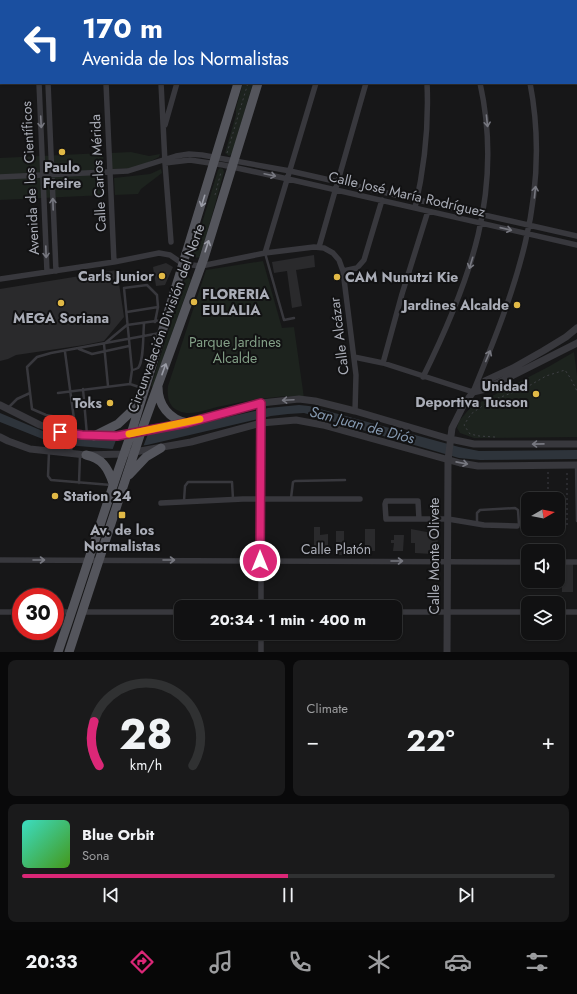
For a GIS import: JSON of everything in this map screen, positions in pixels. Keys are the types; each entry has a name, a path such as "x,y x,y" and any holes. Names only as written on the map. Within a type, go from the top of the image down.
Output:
{"main road":[{"name":"Circunvalación División del Norte","path":"58,652 145,389 238,84"},
{"name":"Circunvalación División del Norte","path":"69,652 140,433 201,266 258,84"},
{"path":"158,384 159,399 166,411 173,418 187,423"},
{"path":"91,436 118,424 130,414 140,402"},
{"path":"124,483 140,462 161,448"},
{"path":"83,454 95,457 103,463 109,471 113,484"}],"street":[{"name":"Avenida de los Científicos","path":"39,84 47,272"},
{"name":"Avenida de los Científicos","path":"48,84 56,271"},
{"name":"Calle Carlos Mérida","path":"106,84 114,262"},
{"path":"161,84 171,242"},
{"path":"163,130 178,84"},
{"path":"266,253 316,84"},
{"path":"0,279 163,253 170,255 183,264 201,266 266,253 319,247 366,84"},
{"path":"416,208 428,133 428,84"},
{"path":"423,377 444,333 462,289 473,256 483,215 487,183 488,146 487,120 480,84"},
{"path":"473,392 505,314 530,225 535,190 537,140 530,84"},
{"path":"0,177 128,171 165,161 215,160 233,164"},
{"name":"Calle José María Rodríguez","path":"233,164 290,171 577,235"},
{"name":"Calle José María Rodríguez","path":"233,164 576,245"},
{"path":"343,271 357,268 364,260 382,200"},
{"path":"383,363 402,294 428,210"},
{"path":"576,245 577,235"},
{"name":"Calle Alcázar","path":"319,247 328,250 337,256 342,265 356,375 355,411"},
{"name":"Calle Monte Olivete","path":"447,652 448,458 452,428 457,416 473,392 485,381 513,368 556,343 577,328"},
{"path":"354,357 383,363 473,392 486,389 577,342"},
{"path":"556,343 577,342"},
{"path":"3,407 40,425 60,432 91,436 117,436 130,435 187,423 261,405 299,399 355,411 450,440 480,445 577,444"},
{"path":"261,405 261,600"},
{"path":"0,436 8,441 30,448 49,451 68,451 83,454 123,453 161,448 204,439 261,422 296,420 323,425 478,466 576,465"},
{"path":"68,451 71,434"},
{"path":"161,503 260,499 360,499"},
{"path":"419,519 418,501 389,500 385,504 386,519 419,519 448,519 484,525 517,526"},
{"name":"Calle Platón","path":"0,560 521,562"},
{"path":"565,562 577,562"},
{"path":"0,612 12,612"},
{"path":"64,612 72,612"},
{"path":"82,612 174,612"},
{"path":"402,612 521,612"},
{"path":"565,612 577,612"},
{"path":"261,640 261,652"}],"lane":[{"path":"266,253 284,320 294,318"},
{"path":"130,384 132,370 124,288 147,286 157,295 158,307 156,322"},
{"path":"126,312 158,307"},
{"path":"104,344 128,326 166,320"},
{"path":"132,370 140,365 144,324"},
{"path":"74,420 46,415 32,409 27,366 38,357 162,333"},
{"path":"104,344 108,386"},
{"path":"80,349 92,354 129,346"},
{"path":"65,352 74,420 71,434"},
{"path":"58,393 130,384 145,389"},
{"path":"83,389 91,436"},
{"path":"3,407 30,393"},
{"path":"49,451 48,476 52,480 79,483 113,484"},
{"path":"79,483 83,454"},
{"path":"576,465 577,521"},
{"path":"291,499 293,482 344,480"},
{"path":"184,502 185,486 188,482 232,482 233,500"},
{"path":"477,523 477,513 480,510 515,508 518,510 519,525 517,526"}],"path":[{"path":"228,153 248,84"},
{"path":"494,437 470,434 464,425 471,414 488,402 527,387 546,376 565,370 577,391"},
{"path":"548,465 548,492"},
{"path":"567,465 567,525"}],"green space":[{"path":"243,84 253,84 232,154 229,156 225,153 236,115 236,108"},
{"path":"131,152 149,156 160,154 159,157 137,168 112,169 111,153"},
{"path":"103,153 105,195 0,200 0,158"},
{"path":"220,168 223,169 224,172 201,255 200,257 196,258 193,256 193,253 218,170"},
{"path":"161,169 162,173 141,189 138,194 115,195 114,178 150,174"},
{"name":"Parque Jardines Alcalde","path":"263,261 282,328 294,327 304,398 283,396 217,407 195,413 184,413 175,409 169,401 168,386 206,270"},
{"path":"189,277 191,280 153,387 151,386 185,278"},
{"name":"Unidad Deportiva Tucson","path":"574,352 577,376 577,437 474,438 460,433 457,428 459,421 471,407"},
{"path":"521,500 521,525 520,525"}],"water":[{"name":"San Juan de Diós","path":"299,405 309,406 459,447 479,451 577,450 577,459 480,460 459,458 304,413 271,416 147,445 113,449 55,444 0,422 0,413 57,437 113,441 148,435 268,408"}],"pier":[{"path":"148,434 143,447 112,451 116,440"}],"building":[{"path":"314,255 315,267 296,270 302,306 292,308 287,271 274,273 272,262"},
{"name":"Carls Junior","path":"166,263 173,267 165,285 156,286 153,267"},
{"name":"MEGA Soriana","path":"117,270 124,317 104,341 16,355 0,361 0,289"},
{"path":"314,527 320,527 320,535 328,534 328,553 314,553"},
{"path":"365,529 375,529 375,551 365,551"},
{"path":"411,529 437,534 438,545 440,545 439,556 415,553 415,543 411,543"},
{"path":"336,531 344,531 344,555 336,555"},
{"path":"394,535 404,535 403,551 393,551 394,543 391,543 391,540 394,540"},
{"path":"565,564 573,564 573,592 562,592 562,588 565,588"}],"slow traffic":[{"path":"129,434 187,423 200,419"}],"place":[{"name":"Paulo Freire","path":"62,152"},
{"name":"Carls Junior","path":"162,276"},
{"name":"CAM Nunutzi Kie","path":"337,277"},
{"name":"FLORERIA EULALIA","path":"194,302"},
{"name":"MEGA Soriana","path":"61,303"},
{"name":"Jardines Alcalde","path":"517,305"},
{"name":"Unidad Deportiva Tucson","path":"536,394"},
{"name":"Toks","path":"110,403"},
{"name":"Station 24","path":"55,496"},
{"name":"Av. de los Normalistas","path":"122,515"}],"route":[{"path":"60,432 82,435 117,436 187,423 261,403 260,561"}]}
